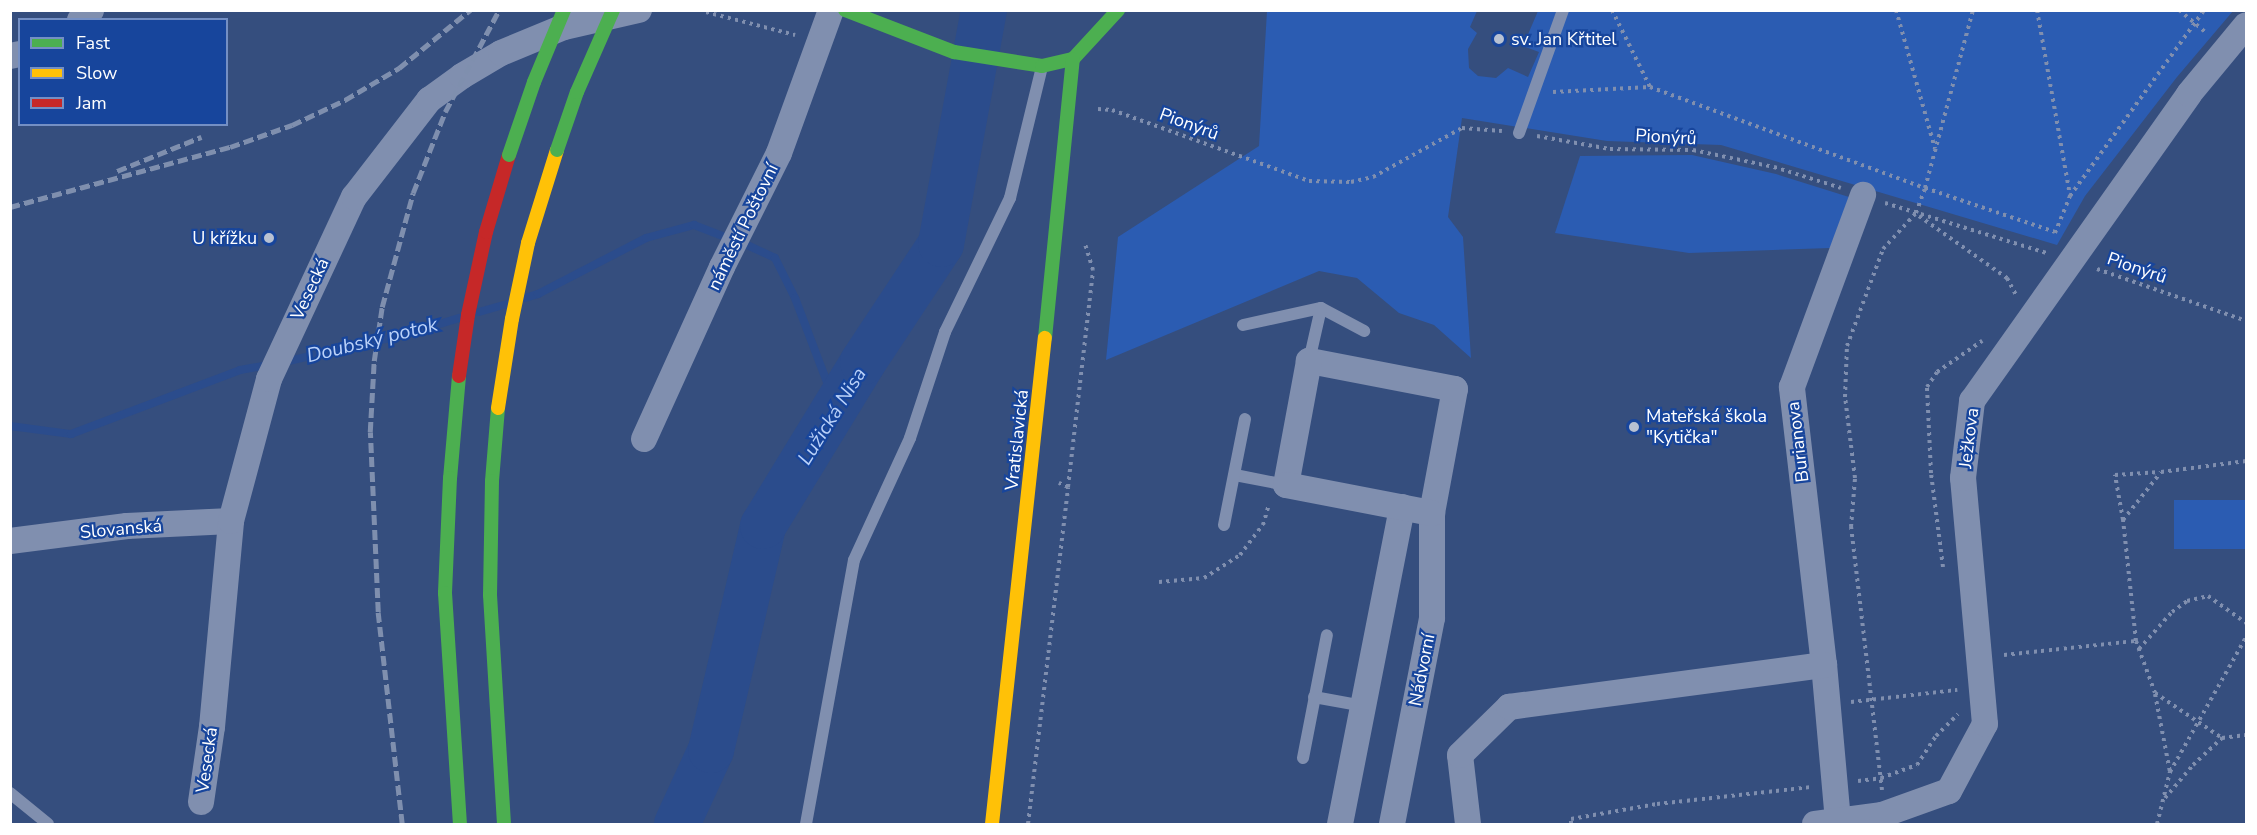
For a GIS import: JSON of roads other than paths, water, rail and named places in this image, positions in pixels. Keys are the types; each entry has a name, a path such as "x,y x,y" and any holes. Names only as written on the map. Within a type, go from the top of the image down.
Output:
{"main road":[{"path":"460,825 445,592 455,401 468,315 486,232 509,154 534,82 564,10"},
{"path":"845,10 884,28 954,52 1042,66 1073,59 1118,10"},
{"path":"504,825 490,595 492,481 500,391 528,243 557,150 577,92 625,11"},
{"name":"Vratislavická","path":"992,825 1032,473 1073,59"}],"street":[{"name":"náměstí Poštovní","path":"644,439 722,267 779,153 831,10"},
{"name":"Vesecká","path":"201,802 212,727 231,521 269,379 354,197 429,100 501,53 564,27 625,11"},
{"name":"Ježkova","path":"1826,823 1885,814 1949,791 1985,724 1963,478 1972,401 2189,94 2247,25"},
{"name":"Burianova","path":"1826,823 1834,784 1828,704 1792,387 1863,195"},
{"path":"1309,362 1286,485 1432,513"},
{"name":"Nádvorní","path":"1309,362 1455,389 1432,513 1432,618 1392,825"},
{"path":"1340,825 1402,507"},
{"name":"Slovanská","path":"10,541 127,526 231,521"},
{"path":"1468,825 1460,755 1509,707 1824,665"}],"lane":[{"path":"1519,133 1563,10"},
{"path":"806,825 854,560 910,438 945,332 1010,198 1042,66"},
{"path":"1309,362 1321,308"},
{"path":"1243,325 1321,308 1364,331"},
{"path":"1224,525 1245,419"},
{"path":"1234,475 1286,485"},
{"path":"1303,758 1327,635"},
{"path":"1314,697 1364,706"},
{"path":"10,793 48,825"}],"waterway":[{"name":"Lužická Nisa","path":"677,824 711,750 763,526 863,362 941,244 984,10"},
{"name":"Doubský potok","path":"525,298 538,294 646,238 694,225 726,237"},
{"name":"Doubský potok","path":"745,244 775,258 795,298 836,406"},
{"name":"Doubský potok","path":"479,312 507,304"},
{"name":"Doubský potok","path":"284,362 404,335 459,318"},
{"name":"Doubský potok","path":"10,426 71,434 240,370 269,365"}],"railway":[{"path":"10,207 230,147 292,125 345,100 399,68 470,10"},
{"path":"402,824 378,612 370,432 374,361 382,307 413,193 445,112 499,10"},
{"path":"117,171 201,137"}],"place":[{"name":"sv. Jan Křtitel","path":"1499,39"},
{"name":"U křížku","path":"269,238"},
{"name":"Mateřská škola \"Kytička\"","path":"1634,427"}]}
